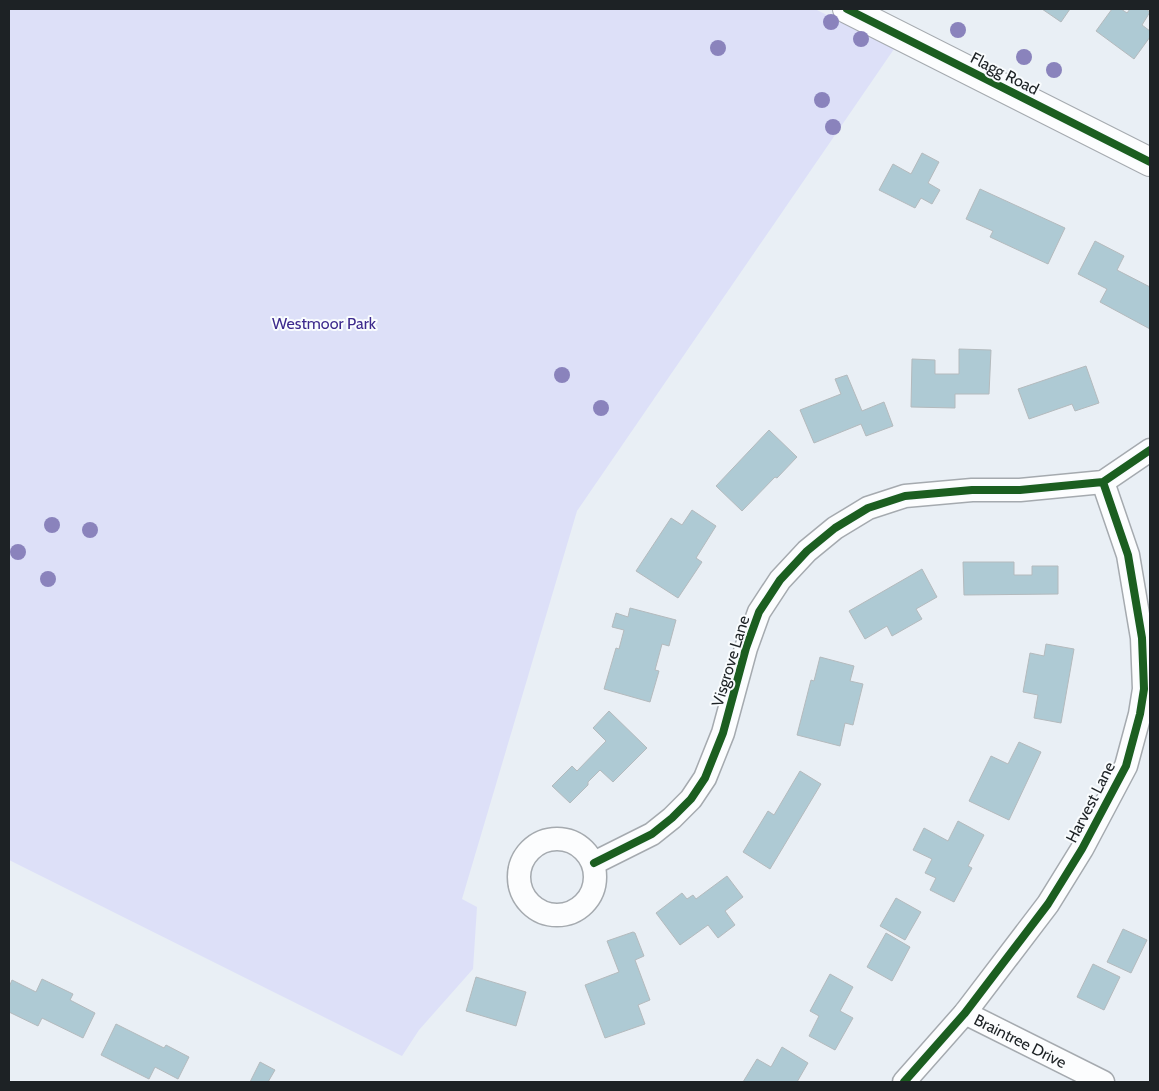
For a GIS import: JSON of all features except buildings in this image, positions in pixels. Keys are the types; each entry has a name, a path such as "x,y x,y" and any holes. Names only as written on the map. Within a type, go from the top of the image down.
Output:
{"street":[{"name":"Flagg Road","path":"847,9 1150,162"},
{"name":"Visgrove Lane","path":"594,863 652,834 691,800 705,778 723,733 746,648 759,612 780,580 807,551 835,528 868,508 905,496 972,490 1020,490 1103,482 1150,450"},
{"name":"Harvest Lane","path":"904,1082 965,1013 1048,904 1082,849 1126,766 1140,714 1144,689 1142,638 1128,555 1103,482"},
{"name":"Braintree Drive","path":"965,1013 1103,1082"}],"green space":[{"name":"Westmoor Park","path":"9,9 815,9 894,49 577,511 462,899 477,907 473,969 419,1030 402,1056 9,860"}],"cycle path":[{"path":"847,9 1150,162"},
{"path":"594,863 652,834 691,799 705,778 723,733 746,648 759,612 780,580 807,551 835,528 868,508 905,496 972,490 1020,490 1103,482 1150,450"},
{"path":"904,1082 965,1013 1048,904 1082,849 1126,766 1140,714 1144,689 1142,638 1128,555 1103,482"}]}
